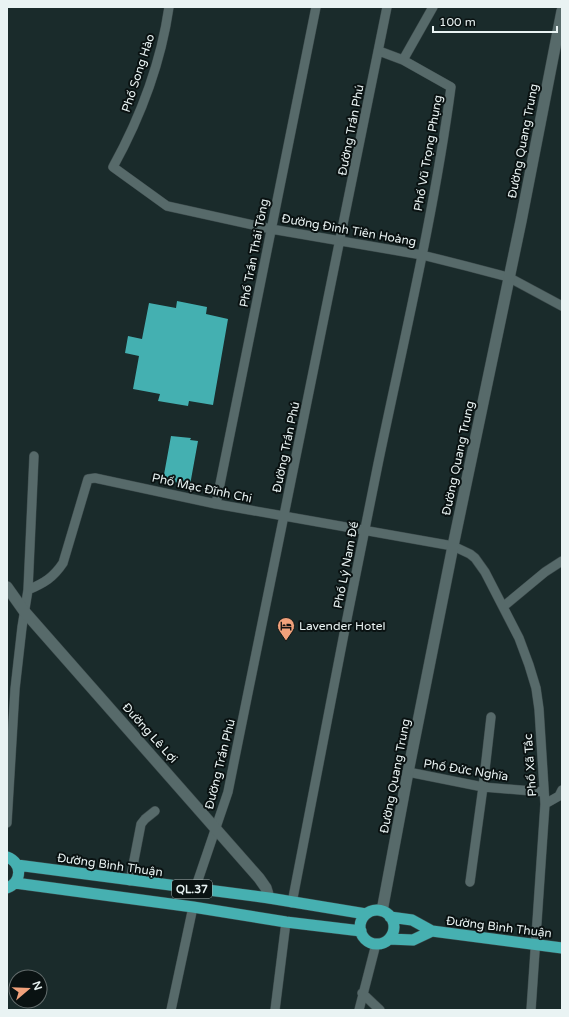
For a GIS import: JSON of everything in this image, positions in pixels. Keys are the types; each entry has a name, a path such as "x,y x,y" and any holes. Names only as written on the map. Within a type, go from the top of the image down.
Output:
{"highway":[{"path":"7,857 14,861 17,865 19,874 11,886"},
{"name":"Đường Bình Thuận","path":"17,865 269,898 366,914"},
{"name":"QL.37","path":"11,886 193,907 286,922 361,931"},
{"path":"374,911 386,914 392,921 394,931 389,939 385,942 376,944 366,940 361,931 361,922 366,914 374,911"},
{"name":"Đường Bình Thuận","path":"386,914 412,920 432,931 562,948"},
{"name":"Đường Bình Thuận","path":"389,939 413,940 432,931"}],"main road":[{"name":"Đường Quang Trung","path":"386,914 408,772 562,11"},
{"name":"Đường Lê Lợi","path":"7,587 24,611 260,878 268,892 269,898"}],"street":[{"name":"Phố Song Hào","path":"113,167 124,148 144,102 167,20 169,7"},
{"name":"Phố Trần Thái Tông","path":"216,504 316,7"},
{"name":"Đường Trần Phú","path":"195,889 228,792 236,757 387,7"},
{"path":"403,60 433,7"},
{"name":"Phố Vũ Trọng Phụng","path":"379,51 403,60 451,87 422,255"},
{"name":"Đường Đinh Tiên Hoàng","path":"113,167 167,206 271,228 422,255 508,277 562,306"},
{"name":"Phố Lý Nam Đế","path":"292,903 364,531 422,255"},
{"path":"7,823 16,689 24,611 28,590 34,456"},
{"name":"Phố Mạc Đĩnh Chi","path":"28,590 48,581 57,573 63,563 88,479 95,478 129,484 216,504 453,546"},
{"name":"Phố Xã Tắc","path":"453,546 470,554 486,572 504,606 524,650 536,688 539,709 545,804 531,1010"},
{"path":"504,606 545,572 562,561"},
{"path":"470,882 491,717"},
{"name":"Phố Đức Nghĩa","path":"408,772 483,787 544,792"},
{"path":"545,804 554,799 562,790"},
{"path":"130,880 141,824 156,811"},
{"path":"171,1010 193,907"},
{"path":"275,1010 286,922"},
{"path":"359,1010 362,993 376,944"},
{"path":"362,993 380,1010"}],"building":[{"path":"177,301 207,307 206,314 228,319 213,405 189,401 188,406 158,401 160,394 133,389 139,356 125,353 128,336 142,339 149,303 176,308"},
{"path":"171,436 191,438 190,440 198,441 190,485 163,480"}],"place":[{"name":"Lavender Hotel","path":"286,641"}]}
